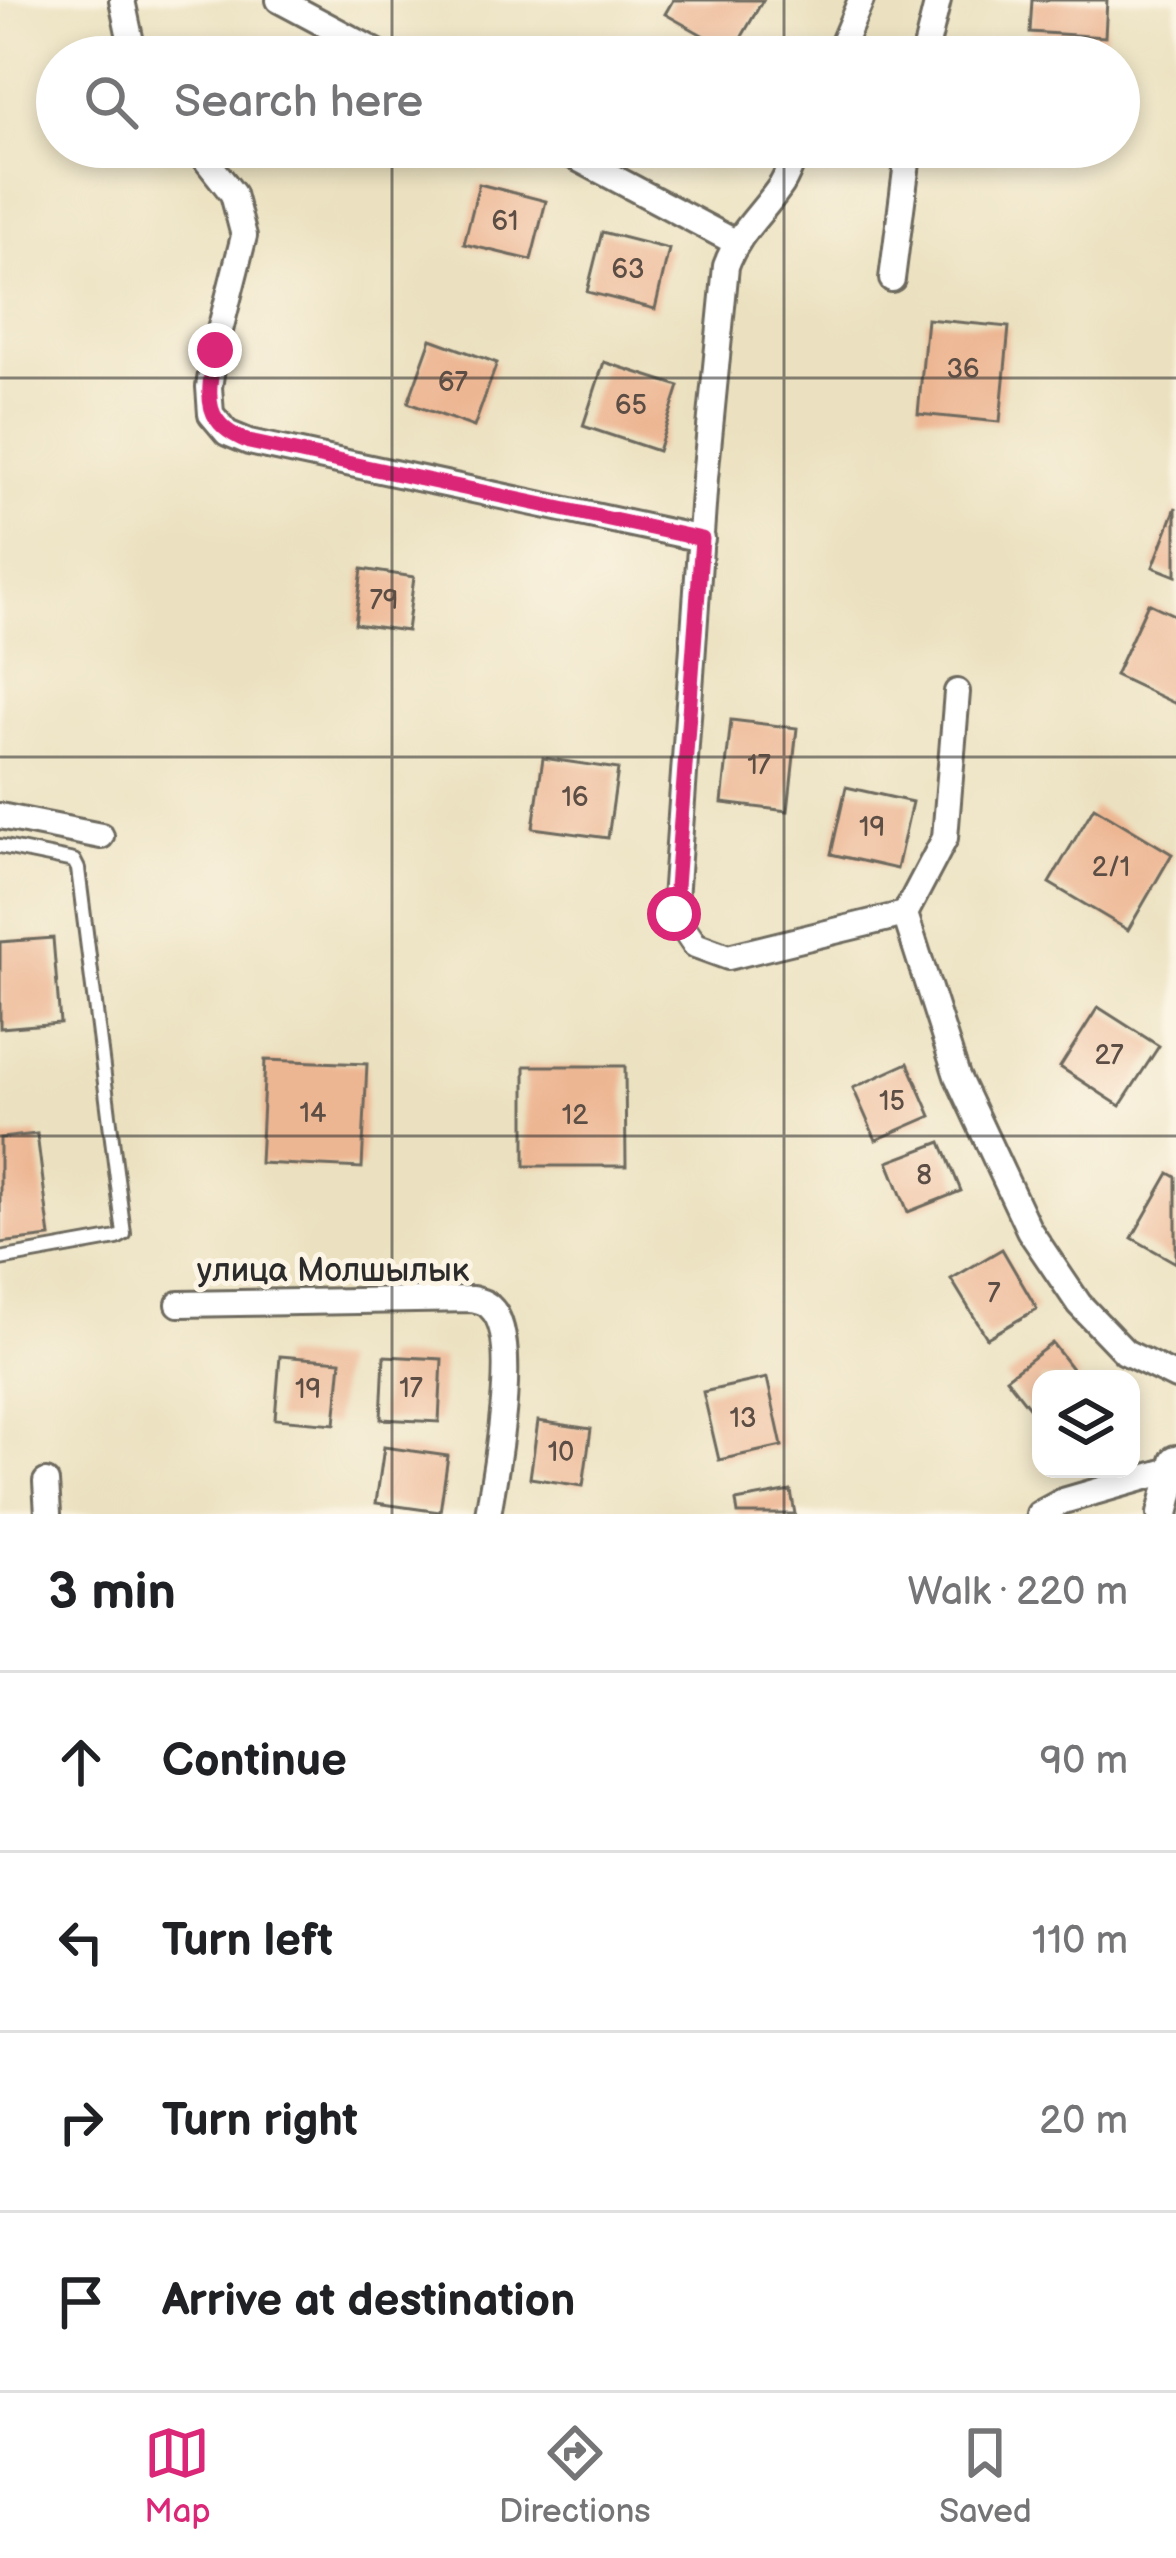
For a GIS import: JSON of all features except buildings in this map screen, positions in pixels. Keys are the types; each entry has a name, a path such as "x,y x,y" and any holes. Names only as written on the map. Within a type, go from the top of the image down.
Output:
{"street":[{"path":"122,0 130,36"},
{"path":"279,0 347,36"},
{"path":"846,36 861,0"},
{"path":"929,36 938,0"},
{"path":"213,168 233,194 244,236 209,387 212,414 227,433 249,442 702,539"},
{"path":"596,168 735,242"},
{"path":"789,168 735,242 726,266 674,914 695,945 728,957 905,914"},
{"path":"892,279 906,168"},
{"path":"957,692 945,838 905,914 956,1076 1030,1230 1079,1304 1125,1352 1176,1377"},
{"path":"0,816 100,836"},
{"name":"улица Молшылык","path":"179,1304 473,1298 491,1307 502,1328 506,1405 488,1514"},
{"path":"1039,1514 1063,1501 1175,1465"},
{"path":"1163,1514 1175,1465"},
{"path":"46,1482 48,1514"}],"lane":[{"path":"0,845 74,861 78,869 124,1234 0,1258"}],"route":[{"path":"215,350 209,387 212,414 227,433 249,442 702,539 674,914"}]}
